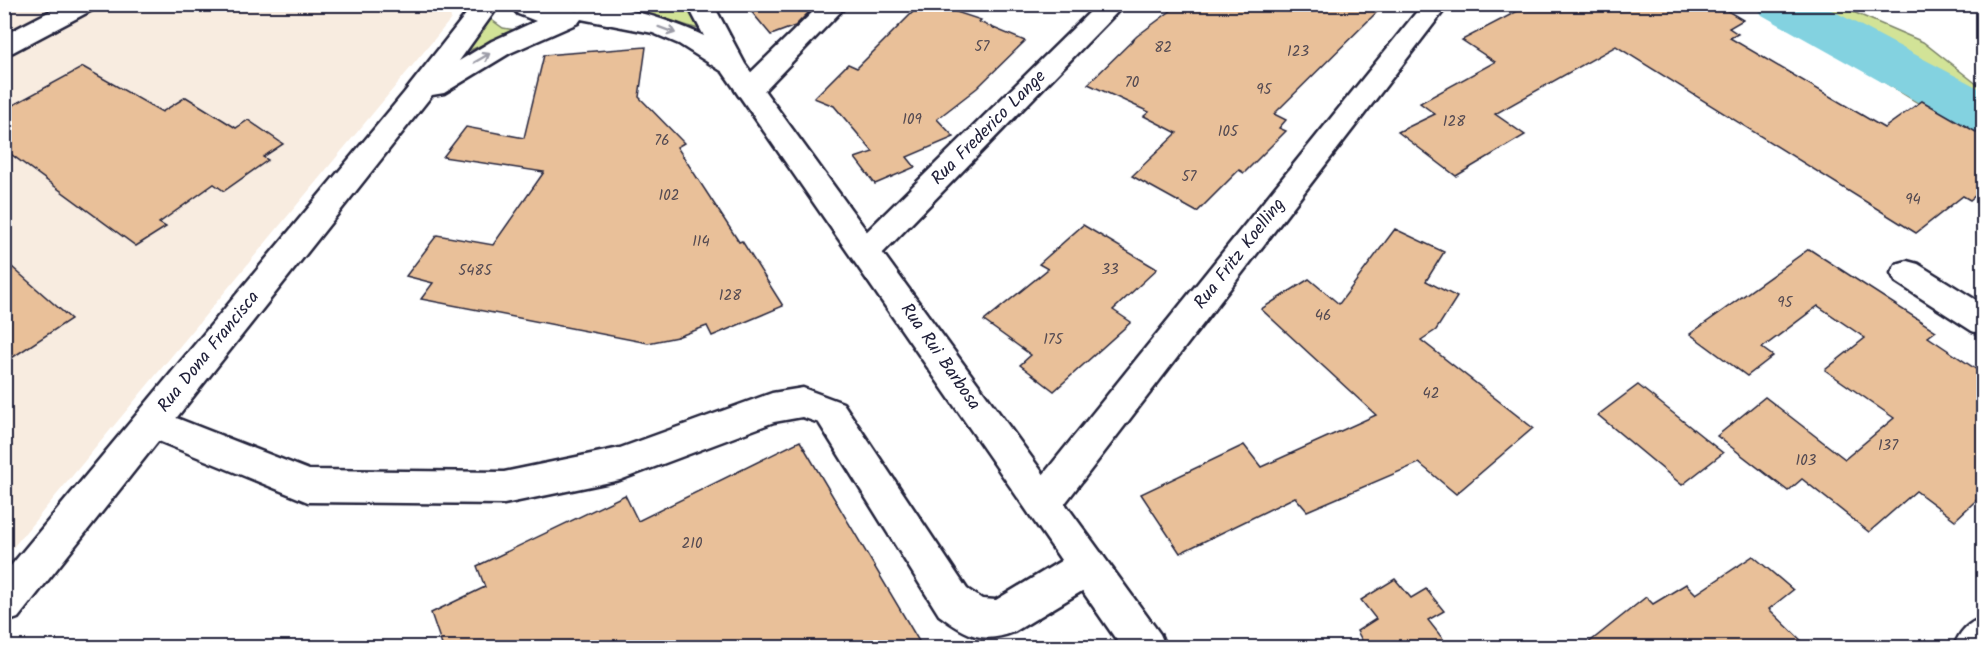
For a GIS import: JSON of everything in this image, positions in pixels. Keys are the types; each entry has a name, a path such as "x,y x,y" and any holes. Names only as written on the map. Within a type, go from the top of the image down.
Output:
{"main road":[{"path":"4,46 84,4"},
{"name":"Rua Dona Francisca","path":"4,605 414,100 488,4"},
{"name":"Rua Rui Barbosa","path":"521,4 529,11 544,16 590,12 645,22 671,30 694,41 741,79"},
{"name":"Rua Rui Barbosa","path":"700,4 741,79 1146,648"},
{"path":"741,79 836,4"},
{"name":"Rua Frederico Lange","path":"865,252 1113,4"},
{"name":"Rua Fritz Koelling","path":"1043,503 1437,4"},
{"name":"Rua Dona Francisca","path":"414,100 501,47 590,12"},
{"path":"1907,273 1983,322"},
{"path":"151,423 308,486 504,488 620,464 771,408 803,402 831,413 953,602 975,618 1000,619 1088,566"},
{"path":"1973,648 1983,636"}],"shaded area":[{"path":"5,5 449,5 451,19 5,557"}],"green space":[{"path":"660,5 692,5 705,31 645,13"},
{"path":"1759,5 1837,5 1923,42 1983,89 1983,125 1939,101 1926,108"},
{"path":"486,16 503,28 516,30 457,56"}],"building":[{"path":"745,4 817,4 795,26 771,35"},
{"path":"921,4 932,4 981,20 979,22 1025,41 977,88 937,119 954,137 907,157 915,167 875,184 855,158 873,152 834,106 814,98 848,64 857,68"},
{"path":"1180,4 1385,4 1274,114 1286,120 1279,128 1286,131 1244,173 1239,170 1197,212 1132,176 1177,133 1144,116 1149,112 1088,84 1137,36"},
{"path":"1531,4 1716,4 1743,20 1729,28 1738,34 1730,38 1884,128 1922,101 1983,136 1983,189 1970,200 1963,196 1916,233 1616,46 1495,114 1525,135 1456,176 1398,132 1435,114 1420,103 1495,62 1462,40"},
{"path":"646,47 639,97 684,143 677,147 739,242 742,241 783,306 712,336 707,326 677,337 648,343 421,299 433,283 406,276 437,235 493,245 544,172 443,157 466,127 524,138 544,55"},
{"path":"83,67 162,112 186,97 236,128 248,120 283,144 263,157 268,160 224,191 214,184 159,223 166,227 136,246 4,149 4,110"},
{"path":"1083,225 1157,269 1113,310 1131,322 1054,391 1020,365 1031,355 984,321 1048,269 1039,264"},
{"path":"1395,229 1444,252 1426,281 1457,297 1436,330 1421,340 1533,428 1456,494 1419,463 1307,511 1295,497 1180,553 1141,494 1244,445 1261,467 1376,415 1261,309 1309,279 1339,304"},
{"path":"1809,249 1936,331 1928,337 1983,374 1983,494 1955,520 1916,491 1869,532 1802,479 1788,491 1717,436 1765,397 1845,459 1894,418 1825,370 1865,338 1818,306 1762,348 1773,356 1747,376 1690,334"},
{"path":"4,260 71,319 4,363"},
{"path":"1638,385 1723,453 1682,485 1598,415"},
{"path":"800,441 923,648 443,648 431,613 485,587 477,566 625,495 638,521"},
{"path":"1753,556 1793,590 1769,609 1809,648 1582,648 1646,597 1653,604 1686,584 1696,594"},
{"path":"1395,579 1411,598 1426,589 1444,611 1428,620 1450,648 1353,648 1363,642 1357,631 1376,619 1361,600"}],"waterway":[{"path":"1780,4 1984,115"}]}
